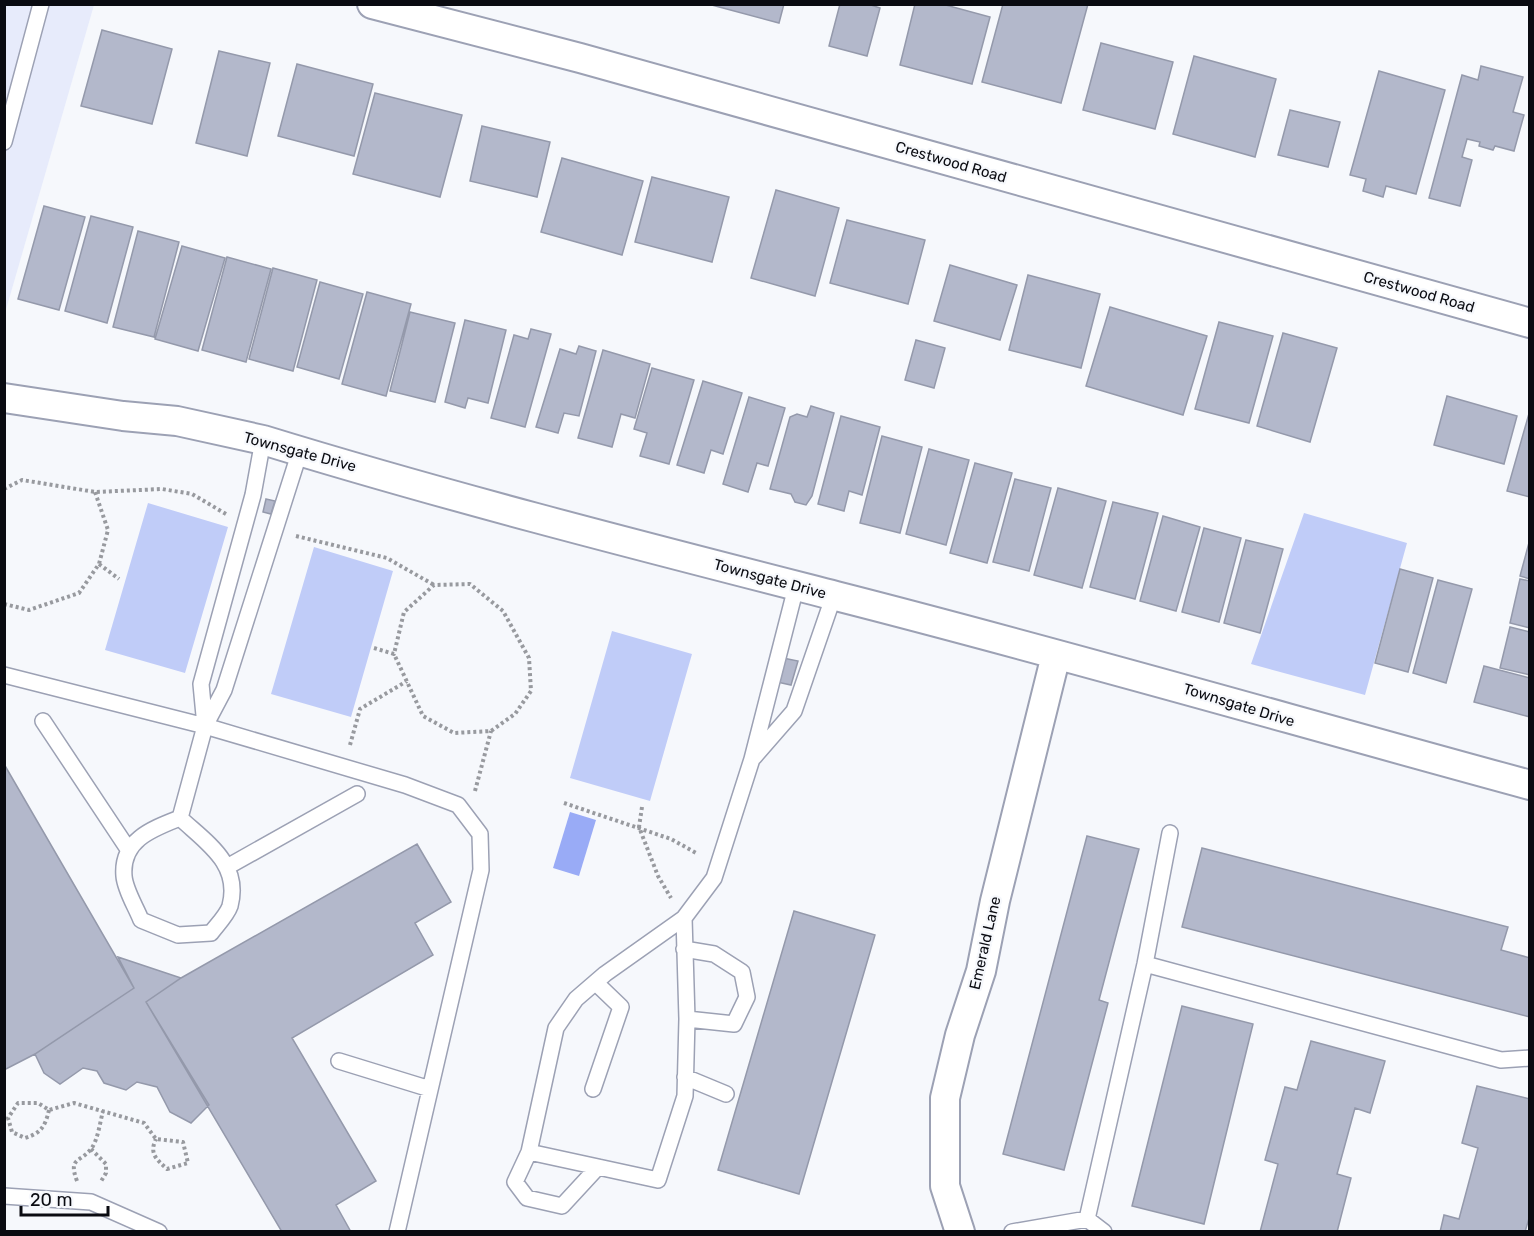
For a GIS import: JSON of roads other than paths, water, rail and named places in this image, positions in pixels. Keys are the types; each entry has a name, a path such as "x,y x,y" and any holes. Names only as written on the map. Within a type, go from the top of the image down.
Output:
{"street":[{"name":"Crestwood Road","path":"372,4 591,62 1530,323"},
{"name":"Townsgate Drive","path":"4,398 123,416 177,421 263,440 796,587 834,595 1530,785"},
{"name":"Emerald Lane","path":"960,1232 945,1186 945,1098 960,1035 981,970 995,901 1056,655"}],"lane":[{"path":"4,142 41,4"},
{"path":"205,726 201,684 246,522 263,440"},
{"path":"180,818 205,726 224,690 300,451"},
{"path":"598,1167 562,1206 527,1197 515,1182 529,1152 556,1028 576,999 684,918 714,878 752,759 796,587"},
{"path":"752,759 794,711 834,595"},
{"path":"4,675 205,726 405,785 458,806 480,834 481,870 397,1232"},
{"path":"43,720 128,849"},
{"path":"227,867 357,794"},
{"path":"180,818 223,858 232,879 230,908 211,933 177,934 141,920 124,877 128,849 146,831 180,818"},
{"path":"1087,1219 1145,964 1170,833"},
{"path":"529,1152 658,1180 685,1096 687,1019 684,918"},
{"path":"684,949 714,954 742,972 747,997 734,1024 687,1019"},
{"path":"1145,964 1501,1060 1530,1058"},
{"path":"592,1089 621,1007 596,983"},
{"path":"339,1061 430,1089"},
{"path":"685,1077 726,1094"},
{"path":"4,1196 92,1202 159,1232"},
{"path":"1012,1232 1087,1219 1104,1232"}],"water":[{"path":"570,812 596,820 579,876 553,868"}]}
